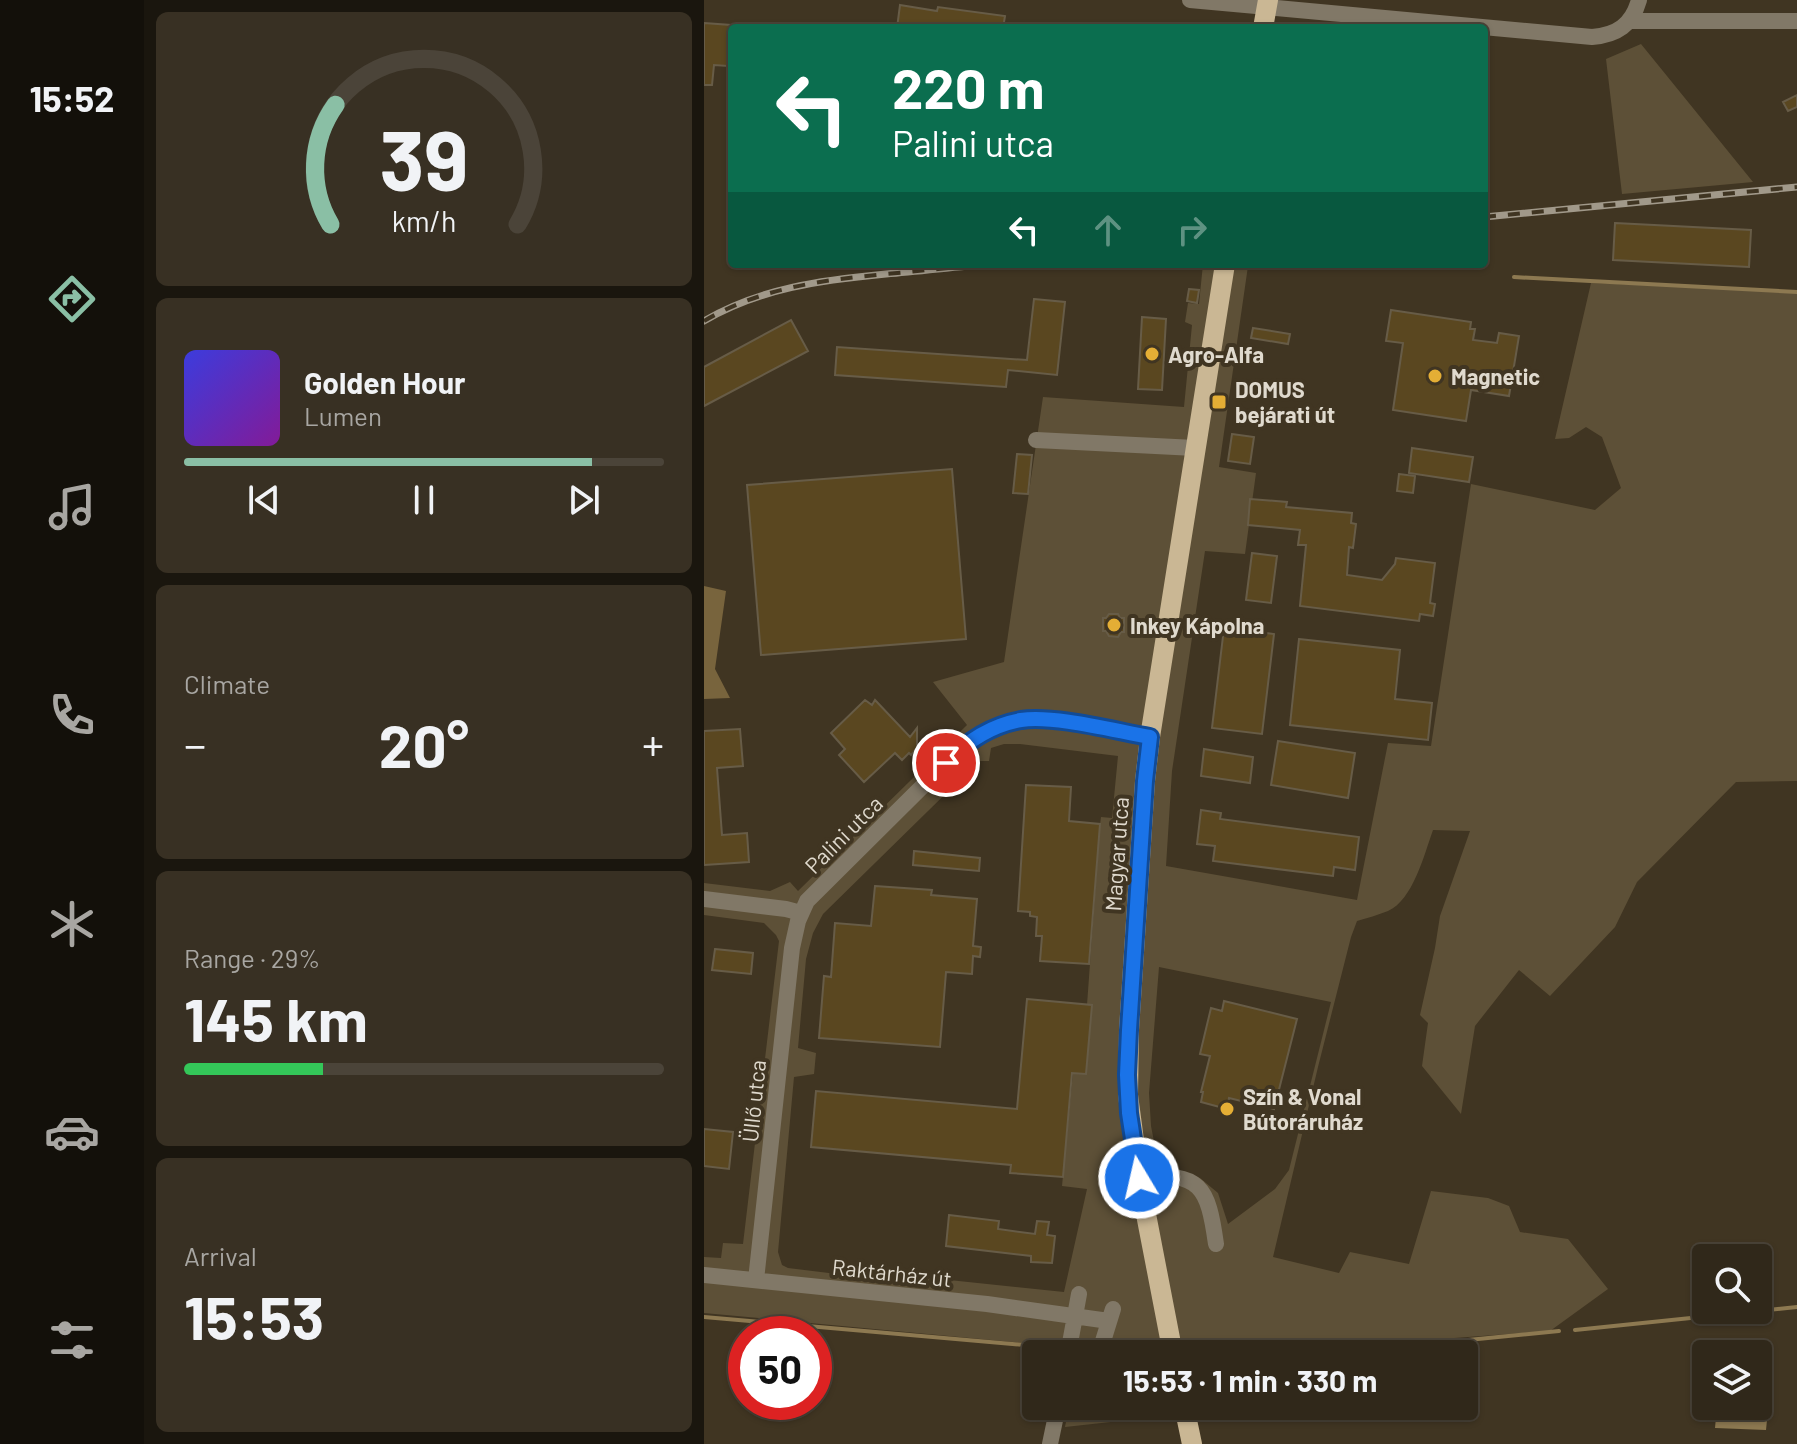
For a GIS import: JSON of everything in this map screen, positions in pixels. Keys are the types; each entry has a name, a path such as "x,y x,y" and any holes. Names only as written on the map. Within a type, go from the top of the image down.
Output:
{"main road":[{"path":"1264,24 1267,3"},
{"name":"Magyar utca","path":"1170,1340 1129,1113 1128,1052 1150,737 1224,268"},
{"path":"1187,1420 1192,1444"}],"street":[{"path":"1190,0 1267,3 1468,24"},
{"path":"1488,26 1592,37 1617,32 1630,21 1639,0"},
{"path":"1630,21 1797,21"},
{"path":"1036,440 1195,448"},
{"name":"Palini utca","path":"799,920 812,896 953,756 977,737 1009,724 1033,719 1150,737"},
{"path":"704,899 786,909 799,920"},
{"name":"Üllő utca","path":"756,1280 786,996 799,920"},
{"path":"1139,1178 1168,1176 1197,1186 1209,1205 1216,1244"},
{"name":"Raktárház út","path":"704,1275 1075,1316 1111,1315 1103,1340"},
{"path":"1071,1340 1079,1294"},
{"path":"1050,1444 1055,1420"}],"shaded area":[{"path":"1641,44 1753,182 1622,194 1606,59"},
{"path":"1203,268 1248,268 1219,467 1256,473 1245,554 1205,551 1172,771 1166,866 1357,900 1388,743 1431,746 1471,484 1595,510 1621,488 1602,437 1586,427 1569,438 1555,439 1591,283 1797,291 1797,781 1736,782 1637,882 1615,927 1550,996 1519,970 1475,1026 1461,1114 1422,1066 1428,1023 1420,1015 1440,916 1470,831 1433,830 1416,876 1404,897 1388,911 1357,921 1351,937 1273,1257 1339,1273 1350,1252 1409,1264 1431,1191 1488,1198 1509,1206 1520,1232 1568,1239 1608,1289 1550,1331 1428,1340 1022,1340 1022,1343 832,1325 832,1316 704,1313 704,1257 721,1258 723,1243 743,1244 779,941 764,923 704,915 704,883 770,891 790,882 798,891 967,725 933,682 1004,662 1043,397 1184,407 1192,325 1185,322 1188,303 1199,304","holes":["1020,744 1118,756 1112,818 1101,817 1100,825 1087,1005 1092,1006 1086,1073 1073,1073 1062,1186 1087,1189 1064,1292 892,1274 886,1280 782,1265 778,1252 794,1077 814,1074 816,1053 798,1048 806,959 813,933 823,914 979,761 989,761 991,748","1159,967 1331,1002 1289,1170 1275,1189 1228,1224 1218,1193 1200,1178 1158,1162 1149,1093"]},
{"path":"704,586 726,591 715,669 730,698 704,699"},
{"path":"1066,1420 1129,1420 1065,1427"},
{"path":"1716,1420 1767,1420 1766,1430 1715,1428"}],"building":[{"path":"900,5 1005,16 1004,24 898,24"},
{"path":"704,23 728,25 728,66 714,65 712,85 704,85"},
{"path":"1797,95 1797,107 1788,111 1783,102"},
{"path":"1615,223 1751,230 1749,267 1613,260"},
{"path":"1189,289 1199,290 1197,303 1187,301"},
{"path":"1034,299 1065,302 1057,375 1008,370 1006,387 835,375 837,347 1027,360"},
{"name":"Magnetic","path":"1391,310 1471,322 1470,329 1475,329 1473,340 1497,343 1499,333 1519,336 1509,396 1471,390 1466,421 1393,410 1403,343 1386,341"},
{"name":"Agro-Alfa","path":"1142,317 1166,319 1162,390 1138,389"},
{"path":"791,320 808,351 704,406 704,367"},
{"path":"1253,328 1290,334 1288,344 1251,338"},
{"path":"1232,434 1254,437 1250,464 1228,461"},
{"path":"1412,448 1473,457 1469,482 1409,473"},
{"path":"1017,454 1032,455 1028,494 1013,493"},
{"path":"952,469 966,639 761,655 747,485"},
{"path":"1399,474 1415,476 1413,493 1397,491"},
{"path":"1250,499 1287,502 1286,507 1352,513 1351,523 1356,524 1353,548 1349,547 1347,575 1382,580 1396,558 1435,563 1430,603 1435,604 1433,616 1420,614 1419,621 1300,606 1306,545 1298,545 1300,530 1248,525"},
{"path":"1252,553 1277,556 1271,603 1246,600"},
{"name":"Inkey Kápolna","path":"1109,614 1124,618 1124,632 1118,637 1109,636 1103,631 1103,618"},
{"path":"1224,628 1274,634 1262,734 1212,728"},
{"path":"1299,639 1400,650 1395,699 1432,703 1428,740 1290,725"},
{"path":"865,700 872,705 875,700 910,737 917,728 917,748 902,760 895,753 864,782 839,755 845,749 831,733"},
{"path":"740,729 743,766 717,768 722,835 747,833 749,862 704,865 704,731"},
{"path":"1278,741 1355,753 1348,798 1271,785"},
{"path":"1204,749 1253,757 1250,783 1201,776"},
{"path":"1026,785 1071,787 1069,821 1100,824 1089,964 1040,961 1042,936 1036,936 1037,917 1030,916 1030,912 1018,911"},
{"path":"1201,810 1221,813 1220,819 1359,837 1355,870 1334,867 1333,876 1213,861 1215,846 1197,844"},
{"path":"914,851 980,858 979,871 913,865"},
{"path":"875,886 932,890 931,895 977,899 973,946 981,947 980,957 973,956 972,974 946,972 940,1047 819,1038 824,976 831,977 835,923 871,926"},
{"path":"715,949 753,953 751,974 712,970"},
{"path":"1027,999 1092,1005 1086,1074 1072,1073 1063,1177 1010,1173 1011,1165 811,1147 816,1091 1017,1109"},
{"path":"1224,1001 1297,1019 1274,1109 1229,1098 1227,1109 1201,1102 1210,1056 1200,1054 1211,1008 1222,1011"},
{"path":"704,1129 733,1132 729,1169 704,1166"},
{"path":"949,1215 999,1221 998,1229 1035,1234 1037,1221 1049,1222 1047,1235 1055,1236 1052,1263 1031,1262 1031,1256 946,1246"}],"waterway":[{"path":"1514,277 1797,292"},
{"path":"1575,1330 1797,1307"},
{"path":"704,1317 1022,1345"},
{"path":"1468,1340 1559,1331"}],"railway":[{"path":"1488,217 1797,187"},
{"path":"704,321 747,301 792,287 862,276 947,268"}],"place":[{"name":"Agro-Alfa","path":"1152,354"},
{"name":"Magnetic","path":"1435,376"},
{"name":"DOMUS bejárati út","path":"1219,402"},
{"name":"Inkey Kápolna","path":"1114,625"},
{"name":"Szín & Vonal Bútoráruház","path":"1227,1109"}],"route":[{"path":"946,763 977,737 1033,719 1150,737 1127,1075 1129,1113 1139,1178"}]}
